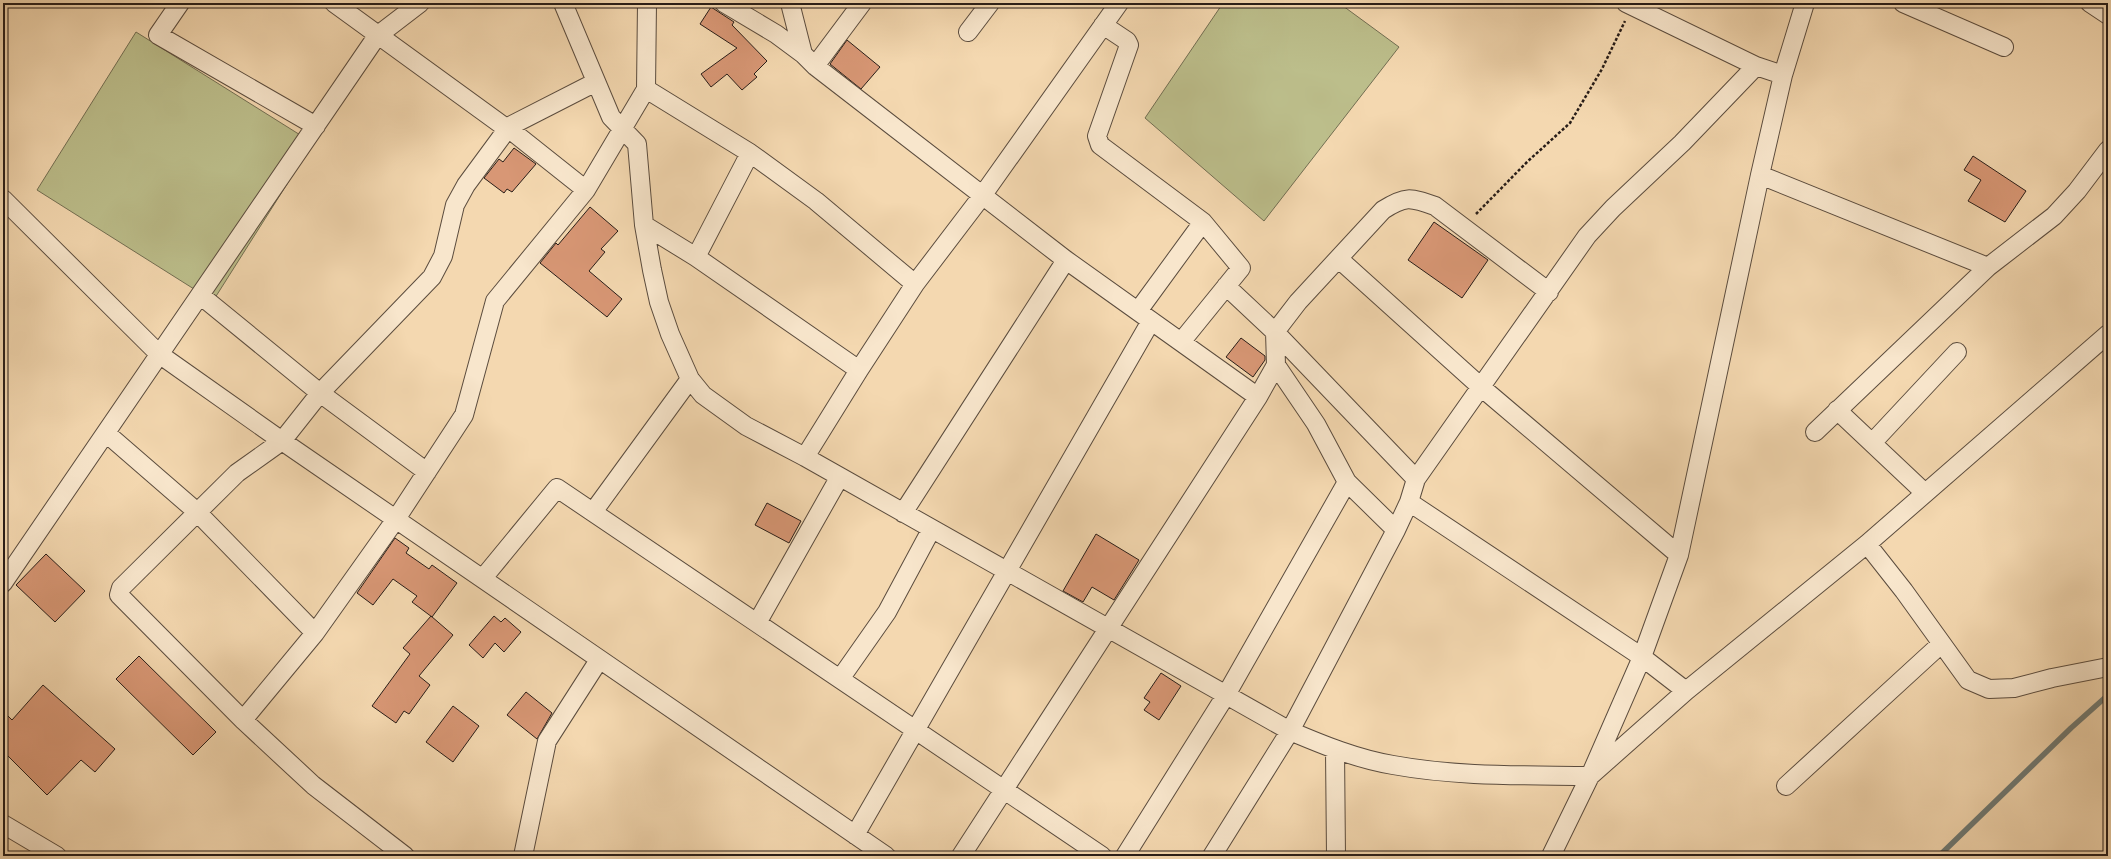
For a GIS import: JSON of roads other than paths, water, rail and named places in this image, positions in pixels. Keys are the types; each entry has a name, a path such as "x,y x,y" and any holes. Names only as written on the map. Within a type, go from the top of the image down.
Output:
{"street":[{"path":"180,3 158,35 316,126"},
{"path":"334,3 377,36 508,128 586,190"},
{"path":"3,583 377,36 420,3"},
{"path":"563,3 611,117 637,144 644,225 659,302 678,354 690,379 703,395 740,422 805,457 839,478 1290,731 1335,750 1393,765 1468,775 1590,776 1686,691 1867,544 2108,334"},
{"path":"243,720 315,633 396,519 464,415 495,301 586,190 646,89 647,3"},
{"path":"724,3 770,31 1066,260 1258,397"},
{"path":"790,3 809,60"},
{"path":"809,60 862,3"},
{"path":"968,32 990,3"},
{"path":"805,457 915,284 982,196 1119,3"},
{"path":"1551,856 1590,776 1642,657 1679,555 1760,175 1783,75 1805,3"},
{"path":"1903,3 2004,47"},
{"path":"2090,3 2108,15"},
{"path":"1629,5 1756,66 1783,75"},
{"path":"1103,25 1127,41 1129,45 1097,136 1100,145 1203,222 1241,268 1181,342"},
{"path":"1212,856 1290,731 1396,530 1409,502 1416,479 1592,231 1613,208 1682,143 1756,66"},
{"path":"405,856 313,785 243,720 119,595 121,588 196,511 236,473 282,441 320,393 432,277 443,256 455,205 466,185 508,128 596,82"},
{"path":"646,89 750,153 816,201 915,284"},
{"path":"1815,432 1988,267 2054,216 2077,191 2108,150"},
{"path":"696,257 750,153"},
{"path":"1760,175 1988,267"},
{"path":"3,199 159,354 599,660 886,856"},
{"path":"962,856 1258,397 1276,365 1275,332 1298,302 1383,210 1399,200 1415,199 1435,206 1464,226 1549,292"},
{"path":"855,834 1006,572 1144,316 1203,222"},
{"path":"644,225 696,257 859,370"},
{"path":"1339,259 1481,387 1679,555"},
{"path":"903,513 1066,260"},
{"path":"1226,286 1275,332 1416,479"},
{"path":"200,295 320,393 427,472"},
{"path":"1872,443 1958,352"},
{"path":"1276,365 1316,424 1347,482 1396,530"},
{"path":"593,512 690,379"},
{"path":"1837,410 1925,493"},
{"path":"106,433 196,511 315,633"},
{"path":"757,623 839,478"},
{"path":"1125,856 1226,695 1347,482"},
{"path":"483,578 557,488 1102,856"},
{"path":"1409,502 1642,657 1686,691"},
{"path":"840,679 887,612 932,530"},
{"path":"1867,544 1904,591 1968,680 1989,689 2014,688 2052,678 2108,668"},
{"path":"1786,786 1941,644"},
{"path":"523,856 547,741 599,660"},
{"path":"1335,750 1336,856"},
{"path":"3,824 57,856"}],"waterway":[{"path":"1939,856 2071,728 2108,695"}]}
